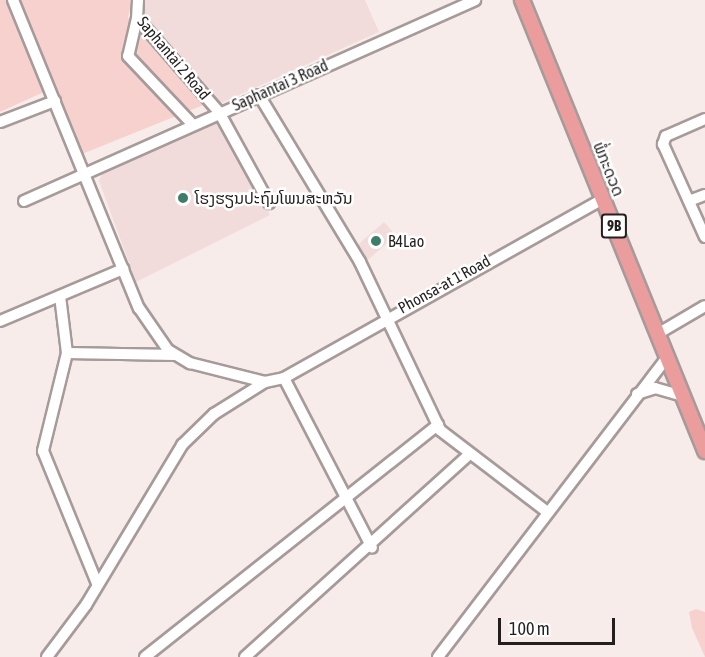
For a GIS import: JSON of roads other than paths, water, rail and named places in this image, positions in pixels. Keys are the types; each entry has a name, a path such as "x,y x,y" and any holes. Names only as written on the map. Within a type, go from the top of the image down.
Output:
{"main road":[{"name":"ພໍ່ກະດວດ","path":"522,0 705,451"}],"street":[{"path":"13,0 139,308 175,356"},
{"name":"Saphantai 2 Road","path":"138,0 137,18 219,112 269,203"},
{"name":"Saphantai 3 Road","path":"24,201 259,94 475,0"},
{"path":"137,18 128,56 192,124"},
{"path":"259,94 386,316 438,425 470,454 546,511"},
{"path":"0,122 55,101"},
{"path":"705,118 666,136 663,144 705,237"},
{"path":"689,201 705,195"},
{"name":"Phonsa-at 1 Road","path":"265,382 286,377 386,316 603,199"},
{"path":"0,321 123,269"},
{"path":"60,296 66,353 43,451 97,583"},
{"path":"658,333 705,306"},
{"path":"66,353 175,356 265,382"},
{"path":"440,656 546,511 667,357"},
{"path":"286,377 372,548"},
{"path":"47,657 97,583 182,445 214,414 265,382"},
{"path":"636,394 655,388 683,396"},
{"path":"145,657 347,500 438,425"},
{"path":"245,657 372,548 470,454"}],"place":[{"name":"ໂຮງຮຽນປະຖົມໂພນສະຫວັນ","path":"183,198"},
{"name":"B4Lao","path":"376,241"}]}
